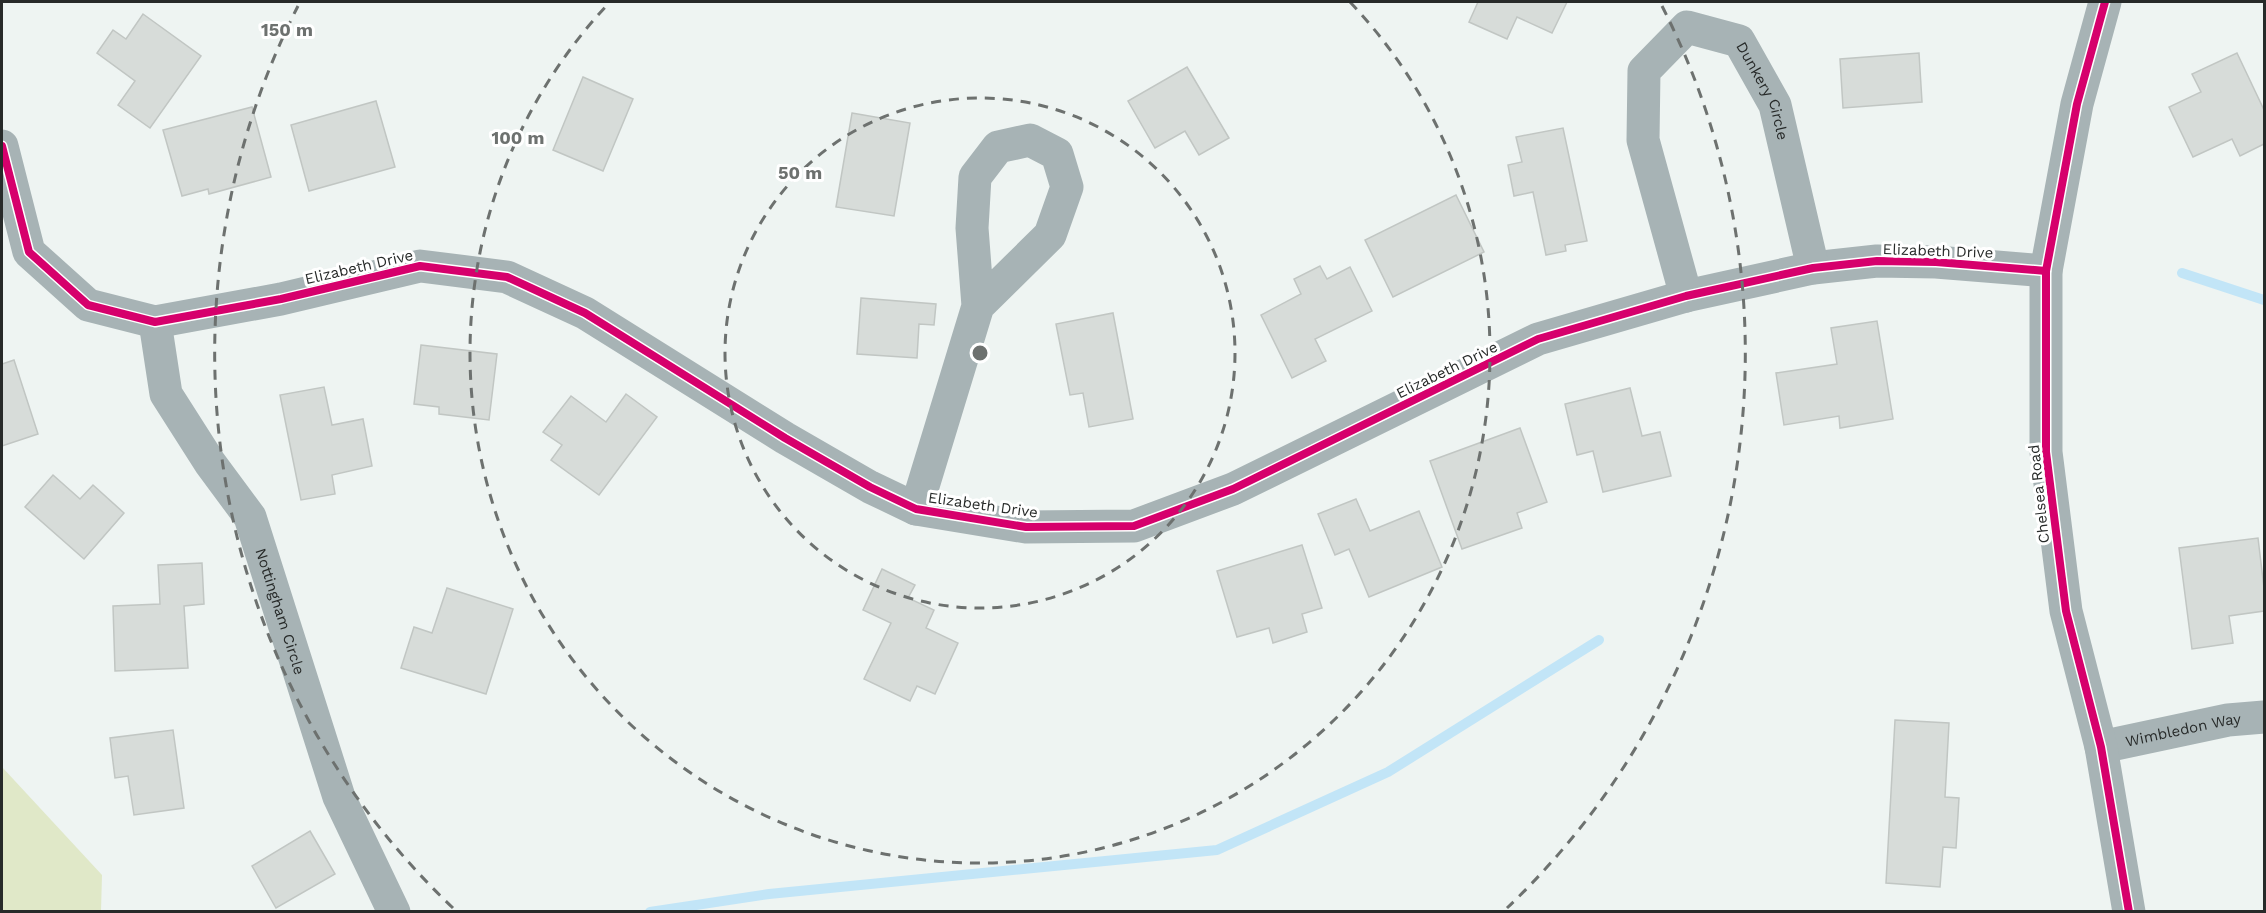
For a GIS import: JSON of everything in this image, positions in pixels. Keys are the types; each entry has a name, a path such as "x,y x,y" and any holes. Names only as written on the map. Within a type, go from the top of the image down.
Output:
{"street":[{"name":"Chelsea Road","path":"2105,2 2077,104 2046,271 2046,452 2066,612 2101,747 2129,912"},
{"name":"Dunkery Circle","path":"1686,296 1643,140 1644,71 1687,27 1739,41 1775,105 1813,268"},
{"path":"916,509 978,306 972,228 975,177 998,147 1030,140 1057,154 1067,187 1050,235 978,306"},
{"name":"Elizabeth Drive","path":"2,146 29,252 88,305 155,322 282,299 420,266 507,277 585,313 785,438 870,487 916,509 1026,527 1134,526 1233,489 1538,339 1686,296 1813,268 1877,261 1936,262 2046,271"},
{"name":"Nottingham Circle","path":"155,322 166,394 210,463 250,517 339,797 394,912"},
{"name":"Wimbledon Way","path":"2101,747 2228,720 2265,717"}],"green space":[{"path":"2,767 102,875 101,911 2,911"}],"building":[{"path":"1478,2 1567,2 1552,33 1517,17 1507,39 1469,22"},
{"path":"143,14 201,56 150,128 118,105 135,81 97,53 113,30 126,39"},
{"path":"1919,53 1922,102 1843,108 1840,59"},
{"path":"2237,53 2264,110 2264,144 2240,156 2232,139 2193,157 2169,107 2201,92 2192,74"},
{"path":"1187,67 1229,138 1199,155 1185,131 1155,148 1128,101"},
{"path":"583,77 633,99 603,171 553,150"},
{"path":"376,101 395,167 309,191 291,125"},
{"path":"252,107 271,177 209,194 208,189 182,196 163,130"},
{"path":"852,113 910,123 894,216 836,207"},
{"path":"1563,128 1587,241 1565,245 1566,251 1546,255 1533,192 1514,196 1508,165 1522,162 1516,137"},
{"path":"1456,195 1484,252 1393,297 1365,240"},
{"path":"1320,266 1327,279 1350,267 1372,311 1315,339 1326,361 1292,378 1261,315 1301,294 1294,279"},
{"path":"861,298 936,304 934,325 919,324 917,358 857,354"},
{"path":"1113,313 1133,419 1089,427 1083,393 1070,395 1056,324"},
{"path":"1877,321 1893,419 1840,428 1839,416 1784,425 1776,373 1837,364 1831,328"},
{"path":"421,345 497,354 489,420 439,414 439,407 414,404"},
{"path":"14,360 38,434 2,446 2,364"},
{"path":"324,387 332,425 363,419 372,466 332,475 335,494 301,500 280,395"},
{"path":"1630,388 1642,436 1660,432 1671,476 1603,492 1593,451 1577,455 1565,404"},
{"path":"626,394 657,417 599,495 551,460 562,445 543,432 571,396 606,422"},
{"path":"1520,428 1547,502 1517,513 1522,528 1462,549 1430,461"},
{"path":"53,475 80,499 93,485 124,513 84,559 25,507"},
{"path":"1356,499 1370,531 1419,511 1442,567 1369,597 1349,549 1335,555 1318,514"},
{"path":"2258,538 2264,588 2264,611 2229,616 2233,643 2192,649 2179,548"},
{"path":"1302,545 1322,608 1302,614 1307,632 1273,643 1269,628 1237,637 1217,571"},
{"path":"202,563 204,604 184,606 188,668 115,671 113,606 160,604 158,565"},
{"path":"882,569 915,585 908,598 934,610 926,628 958,643 935,694 917,686 910,701 864,679 891,623 863,610"},
{"path":"447,588 513,609 486,694 401,668 414,627 432,633"},
{"path":"1895,720 1949,723 1945,797 1959,798 1956,848 1943,847 1940,887 1886,883"},
{"path":"173,730 184,808 134,815 128,776 115,778 110,738"},
{"path":"310,831 335,874 276,908 252,866"}],"waterway":[{"path":"2182,273 2264,300"},
{"path":"650,912 769,894 1217,850 1388,772 1599,640"}],"cycle path":[{"path":"2105,2 2077,104 2046,271 2046,452 2066,611 2101,747 2129,912"},
{"path":"2,146 29,252 88,305 155,322 281,299 420,266 507,277 585,313 785,438 870,487 916,509 1026,527 1134,526 1233,489 1538,339 1686,296 1813,268 1877,261 1936,262 2046,271"}]}
